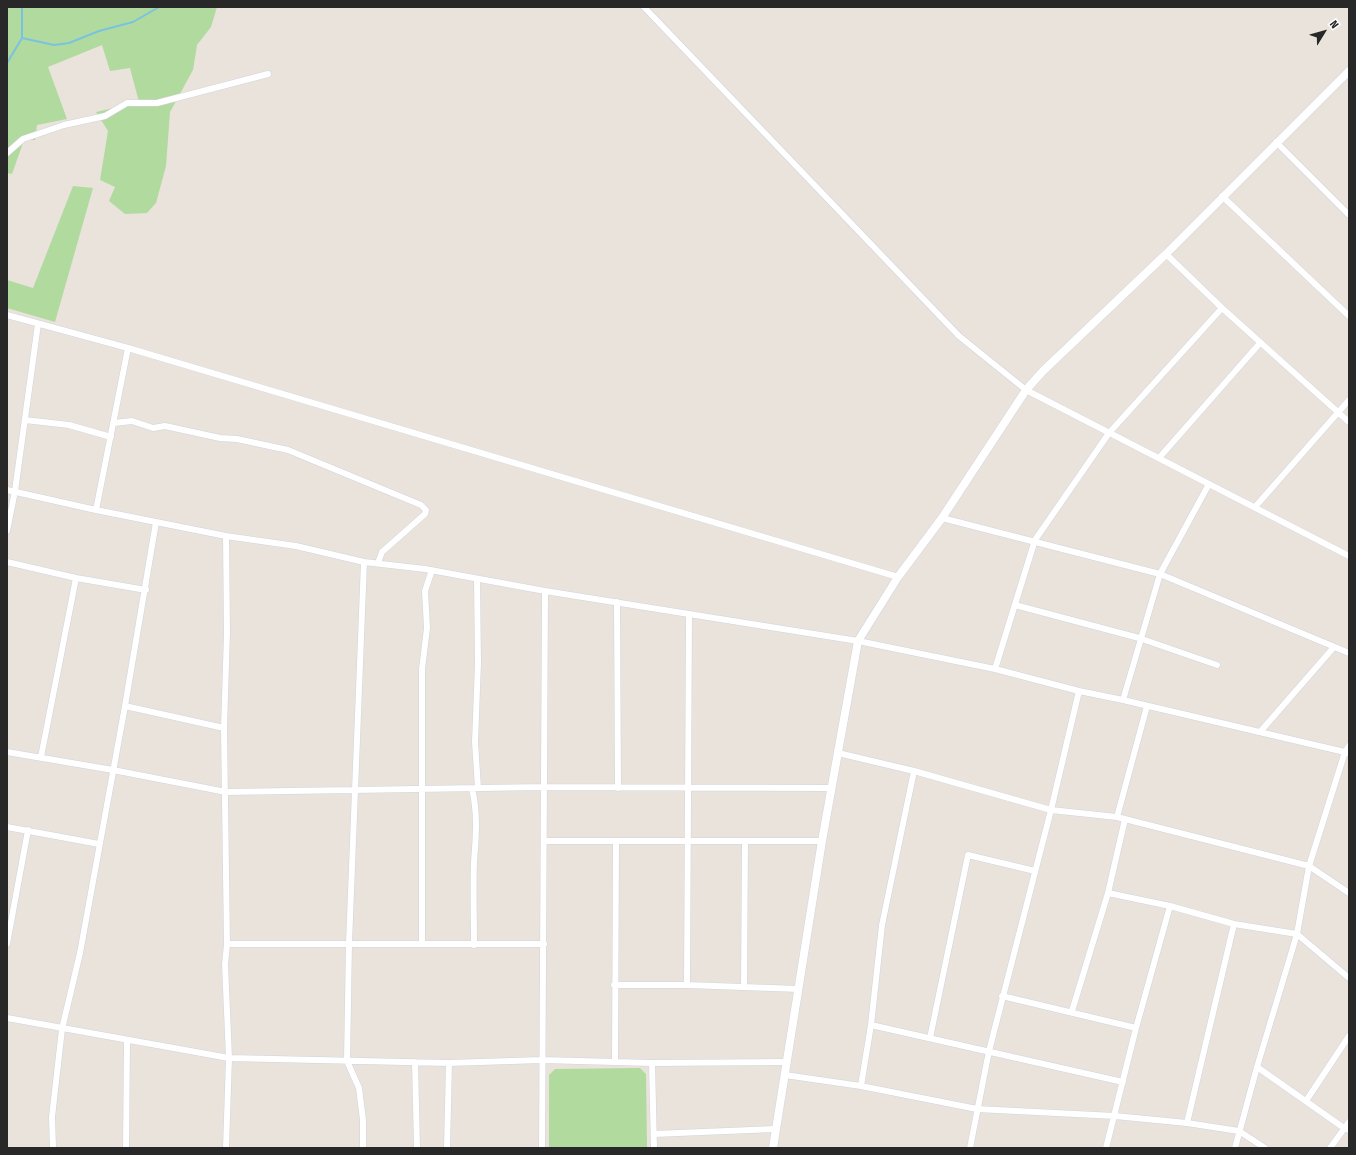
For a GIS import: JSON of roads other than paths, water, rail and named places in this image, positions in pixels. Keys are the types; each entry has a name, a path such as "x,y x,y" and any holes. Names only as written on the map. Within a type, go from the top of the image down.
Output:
{"street":[{"path":"644,7 959,336 1026,390 1349,556"},
{"path":"773,1148 822,841 858,640 898,578 942,518 1026,390 1043,371 1166,254 1276,142 1349,71"},
{"path":"7,153 23,139 64,125 105,116 127,103 157,103 268,74"},
{"path":"1276,142 1349,214"},
{"path":"1222,196 1349,316"},
{"path":"1166,254 1222,308 1349,422"},
{"path":"995,669 1035,540 1109,433 1222,308"},
{"path":"7,315 128,348 898,578"},
{"path":"7,531 15,491 38,324"},
{"path":"1158,458 1260,342"},
{"path":"96,510 128,348"},
{"path":"1255,507 1349,400"},
{"path":"25,420 69,425 111,437"},
{"path":"114,423 132,420 153,428 165,426 288,450 421,505 426,510 425,514 382,552 378,563"},
{"path":"1123,700 1139,638 1160,574 1209,484"},
{"path":"7,490 96,510 226,536 296,546 364,562 432,570 545,591 858,640 995,669 1079,692 1123,700 1347,752"},
{"path":"942,518 1035,540 1160,574 1349,653"},
{"path":"53,1148 52,1117 62,1029 80,953 126,706 156,522"},
{"path":"226,536 227,633 224,728 227,944 225,964 229,1058 226,1148"},
{"path":"7,562 76,578 146,590"},
{"path":"363,1148 363,1120 359,1088 347,1061 349,943 364,562"},
{"path":"422,944 422,670 427,628 425,591 432,570"},
{"path":"41,757 76,578"},
{"path":"474,945 474,862 477,831 475,803 475,742 478,663 477,579"},
{"path":"542,1148 545,591"},
{"path":"617,602 618,788"},
{"path":"1015,605 1139,638 1218,665"},
{"path":"687,985 689,840 689,614"},
{"path":"1260,732 1281,706 1334,647"},
{"path":"970,1148 989,1051 1002,996 1051,810 1079,692"},
{"path":"126,706 224,728"},
{"path":"1117,817 1147,706"},
{"path":"1235,1148 1257,1066 1297,934 1309,866 1349,746"},
{"path":"7,752 113,770 226,792 544,787 688,789 831,788"},
{"path":"838,753 914,771 1051,810 1117,817 1309,866 1349,893"},
{"path":"861,1086 872,1025 882,925 914,771"},
{"path":"1072,1011 1108,893 1125,819"},
{"path":"7,827 100,844"},
{"path":"7,944 28,830"},
{"path":"544,841 822,841"},
{"path":"744,987 745,841"},
{"path":"615,1061 614,985 616,842"},
{"path":"930,1038 968,855 1035,871"},
{"path":"1108,893 1170,906 1234,924 1297,934 1349,978"},
{"path":"1106,1148 1136,1028 1170,906"},
{"path":"1187,1123 1234,924"},
{"path":"227,944 544,944"},
{"path":"614,985 687,985 799,989"},
{"path":"1002,996 1072,1011 1136,1028"},
{"path":"7,1018 127,1041 229,1058 449,1063 542,1060 652,1063 787,1062"},
{"path":"872,1025 1123,1082"},
{"path":"1306,1101 1349,1036"},
{"path":"126,1148 127,1041"},
{"path":"416,1062 417,1148"},
{"path":"447,1148 449,1063"},
{"path":"652,1063 654,1148"},
{"path":"1257,1066 1347,1129"},
{"path":"785,1075 861,1086 977,1109 1115,1116 1187,1123 1240,1131 1264,1148"},
{"path":"1330,1148 1347,1129 1349,1122"},
{"path":"654,1134 775,1129"}],"waterway":[{"path":"22,7 22,38"},
{"path":"7,63 22,38 54,45 69,43 99,31 133,22 159,7"}]}
